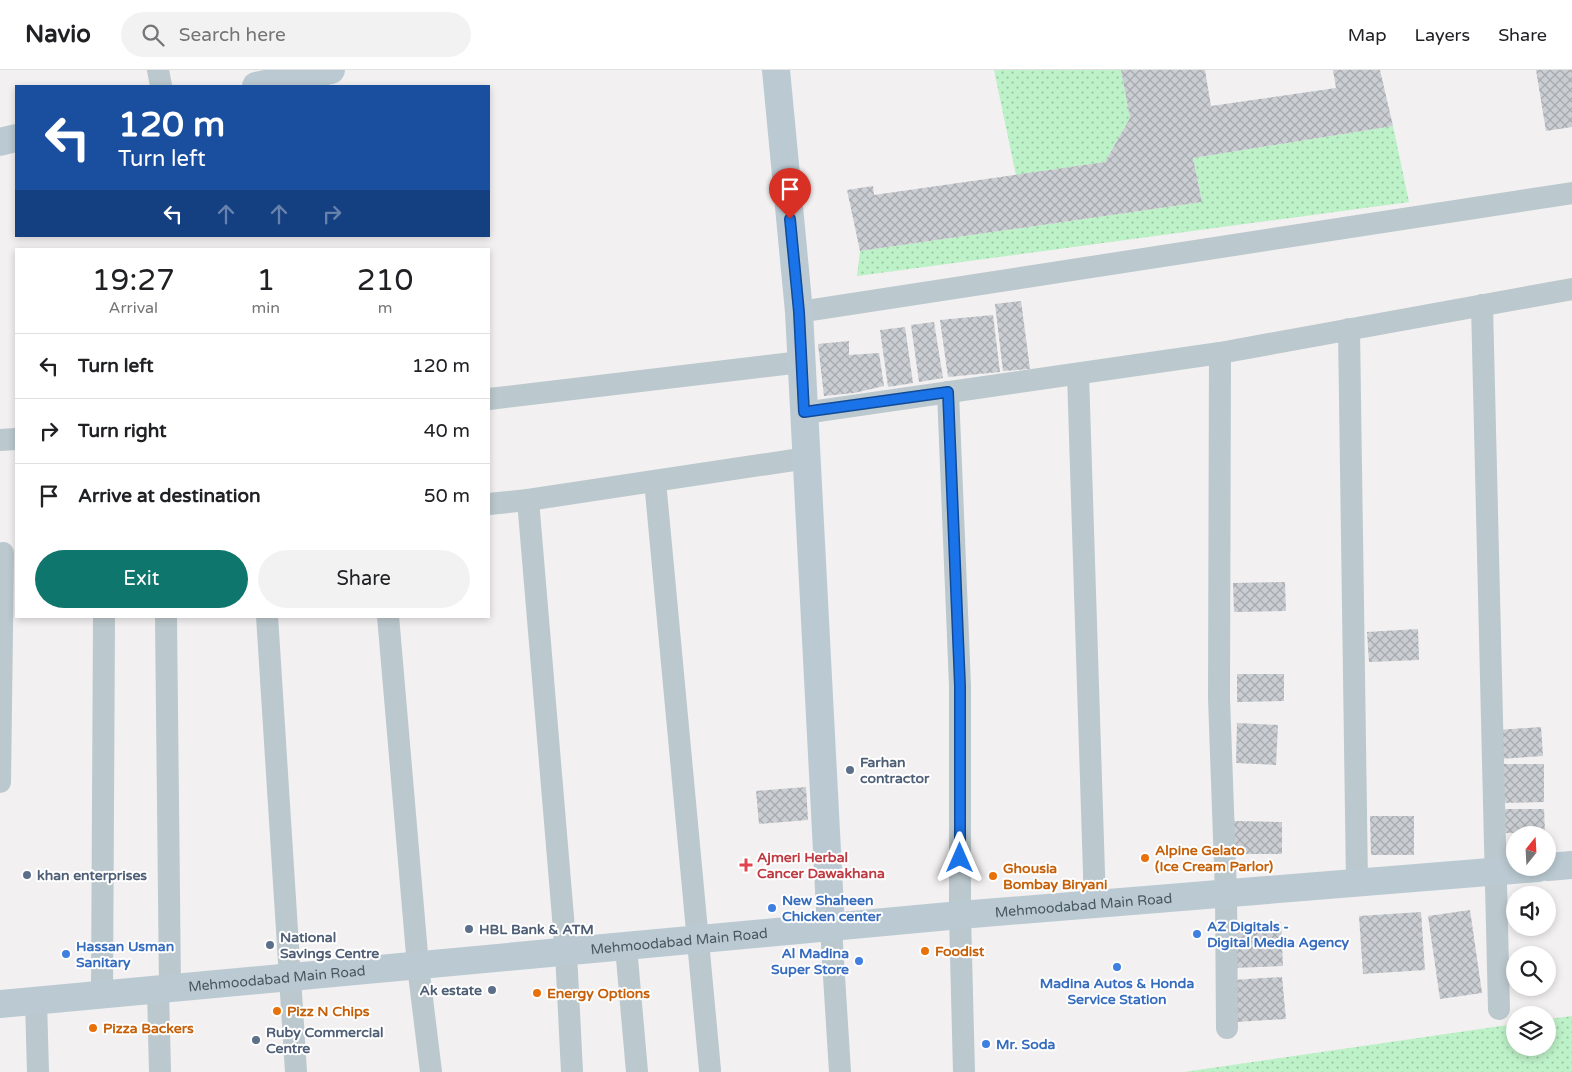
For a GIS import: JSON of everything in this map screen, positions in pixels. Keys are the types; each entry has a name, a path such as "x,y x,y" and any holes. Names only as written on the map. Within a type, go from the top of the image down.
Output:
{"main road":[{"path":"261,85 331,70"},
{"path":"776,70 799,312 800,362 807,458 831,928"},
{"path":"0,142 15,138"},
{"path":"1556,866 1572,865"},
{"name":"Mehmoodabad Main Road","path":"0,1004 697,941 960,915 1506,870"}],"street":[{"path":"158,70 161,85"},
{"path":"799,312 1572,193"},
{"path":"804,412 1220,353 1572,289"},
{"path":"1482,306 1494,871 1499,1009"},
{"path":"1349,329 1357,882"},
{"path":"1220,353 1219,698 1226,893 1226,1028"},
{"path":"490,399 800,362"},
{"path":"1078,374 1095,904"},
{"path":"948,392 960,686 960,915 964,1072"},
{"path":"0,440 15,439"},
{"path":"490,504 528,500 807,458"},
{"path":"656,481 710,1070"},
{"path":"528,500 566,953 572,1072"},
{"path":"0,782 6,553"},
{"path":"102,995 104,618"},
{"path":"160,1072 164,989 166,618"},
{"path":"267,618 288,978 296,1072"},
{"path":"388,618 418,966 431,1072"},
{"path":"831,928 840,1072"},
{"path":"626,947 637,1072"},
{"path":"36,1001 38,1072"}],"green space":[{"path":"994,70 1121,70 1130,118 1105,162 1016,175"},
{"path":"1393,126 1409,202 857,276 860,251 1202,202 1193,158"},
{"path":"1572,1016 1572,1072 1184,1072 1506,1025 1506,1056 1556,1056 1556,1018"}],"building":[{"path":"1121,70 1205,70 1211,106 1336,88 1333,70 1380,70 1393,126 1193,158 1202,202 860,251 847,190 873,186 874,195 1105,162 1130,118"},
{"path":"1536,70 1572,70 1572,127 1546,131"},
{"path":"1021,301 1030,369 1003,371 995,304"},
{"path":"993,315 1000,372 948,377 940,320"},
{"path":"934,322 943,378 919,382 911,325"},
{"path":"905,327 913,383 888,387 880,330"},
{"path":"849,341 849,355 879,353 884,386 854,393 824,396 818,344"},
{"path":"1285,582 1286,611 1234,612 1233,583"},
{"path":"1418,629 1419,660 1369,662 1367,632"},
{"path":"1237,674 1284,674 1284,701 1237,702"},
{"path":"1237,723 1278,725 1276,765 1236,763"},
{"path":"1541,727 1543,756 1499,759 1497,730"},
{"path":"1497,764 1544,764 1544,802 1498,803"},
{"path":"806,787 808,820 759,824 756,791"},
{"path":"1498,809 1544,809 1545,826 1506,826 1506,833 1498,833"},
{"path":"1370,816 1414,816 1414,855 1371,855"},
{"path":"1234,821 1282,822 1282,854 1233,854"},
{"path":"1470,910 1482,993 1440,999 1428,916"},
{"path":"1421,912 1425,970 1363,974 1359,916"},
{"path":"1281,922 1283,966 1233,968 1230,924"},
{"path":"1282,977 1286,1019 1236,1022 1233,980"}],"place":[{"name":"Farhan contractor","path":"850,770"},
{"name":"Alpine Gelato (Ice Cream Parlor)","path":"1145,858"},
{"name":"Ajmeri Herbal Cancer Dawakhana","path":"746,865"},
{"name":"khan enterprises","path":"27,875"},
{"name":"Ghousia Bombay Biryani","path":"993,876"},
{"name":"New Shaheen Chicken center","path":"772,908"},
{"name":"HBL Bank & ATM","path":"469,929"},
{"name":"AZ Digitals - Digital Media Agency","path":"1197,934"},
{"name":"National Savings Centre","path":"270,945"},
{"name":"Foodist","path":"925,951"},
{"name":"Hassan Usman Sanitary","path":"66,954"},
{"name":"Al Madina Super Store","path":"859,961"},
{"name":"Madina Autos & Honda Service Station","path":"1117,967"},
{"name":"Ak estate","path":"492,990"},
{"name":"Energy Options","path":"537,993"},
{"name":"Pizz N Chips","path":"277,1011"},
{"name":"Pizza Backers","path":"93,1028"},
{"name":"Ruby Commercial Centre","path":"256,1040"},
{"name":"Mr. Soda","path":"986,1044"}],"route":[{"path":"790,219 799,312 804,412 948,392 960,686 960,858"}]}
